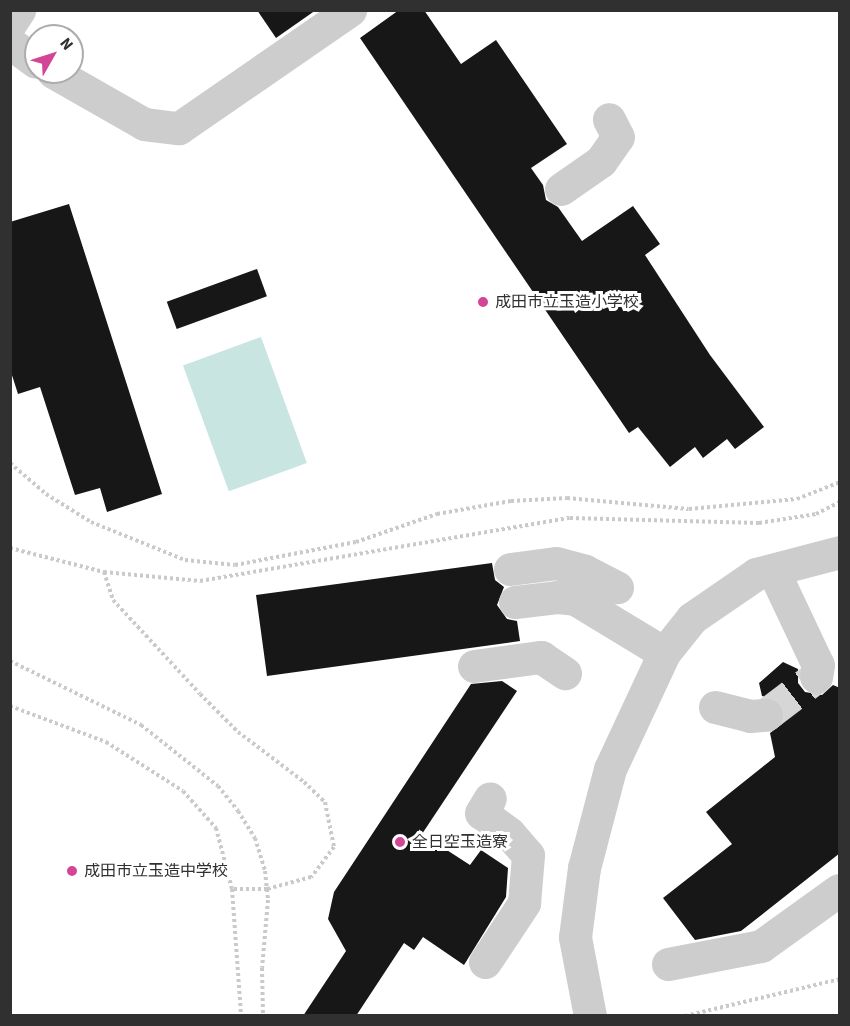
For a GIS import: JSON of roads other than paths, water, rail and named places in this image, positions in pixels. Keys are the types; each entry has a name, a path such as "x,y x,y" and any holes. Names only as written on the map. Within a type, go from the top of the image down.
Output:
{"street":[{"path":"10,24 19,10"},
{"path":"74,84 144,124 179,128 350,10"},
{"path":"10,43 24,53"},
{"path":"561,189 602,161 618,136 609,119"},
{"path":"590,1016 575,938 584,868 609,769 664,653 692,618 756,574 840,552"},
{"path":"510,569 556,563 585,571 664,653"},
{"path":"773,570 818,665 816,677"},
{"path":"515,602 566,598 610,598"},
{"path":"474,666 542,657 565,673"},
{"path":"715,707 750,716 766,715"},
{"path":"485,962 524,903 528,855 510,833 481,813 490,798"},
{"path":"668,964 761,946 839,890"}],"water":[{"path":"261,337 307,463 229,491 183,365"}],"tunnel":[{"path":"766,715 816,677"}],"place":[{"name":"成田市立玉造小学校","path":"483,302"},
{"name":"全日空玉造寮","path":"400,842"},
{"name":"成田市立玉造中学校","path":"72,871"}]}
